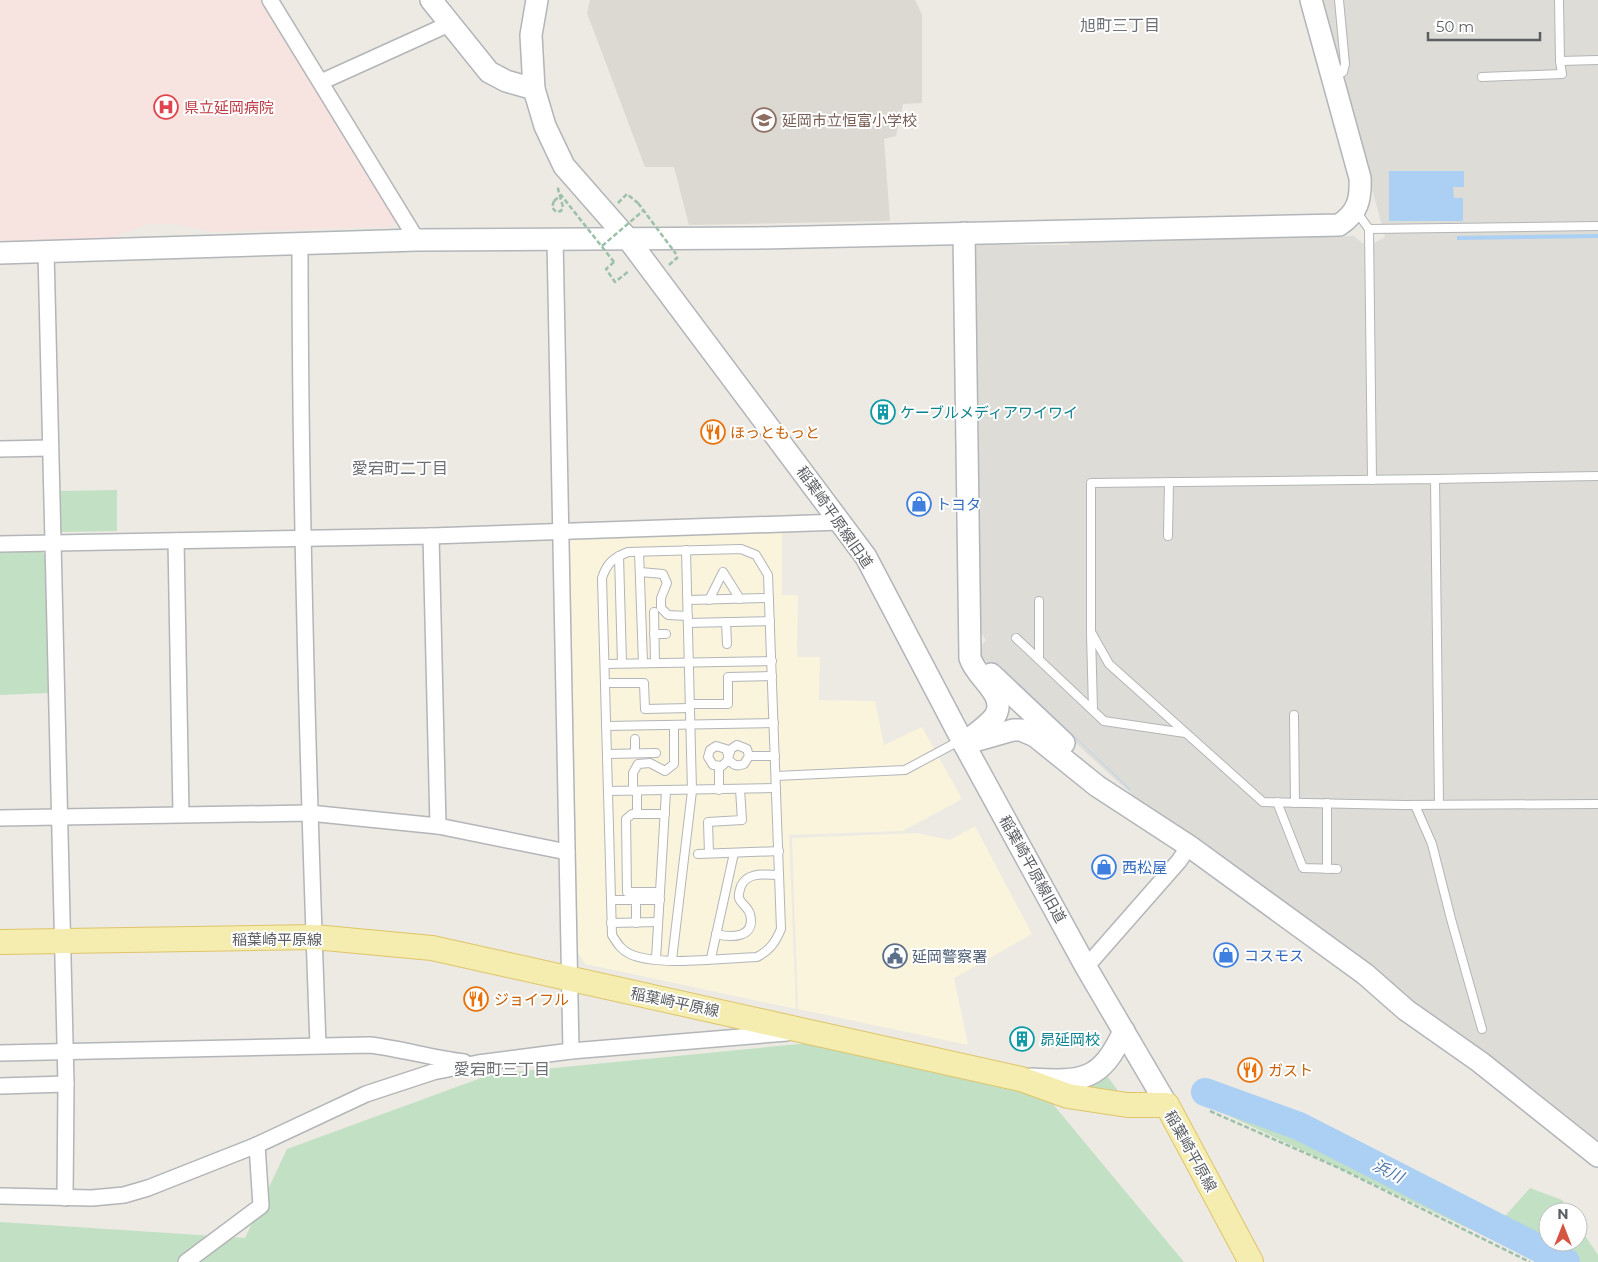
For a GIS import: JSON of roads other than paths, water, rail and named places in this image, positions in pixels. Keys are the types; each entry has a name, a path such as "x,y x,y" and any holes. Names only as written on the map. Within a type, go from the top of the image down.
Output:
{"main road":[{"name":"稲葉崎平原線","path":"0,942 314,938 432,948 1021,1079 1068,1096 1127,1105 1167,1105 1250,1262"}],"street":[{"path":"270,0 417,240"},
{"path":"431,0 489,72 506,81 534,89"},
{"name":"稲葉崎平原線旧道","path":"537,0 531,35 534,89 546,126 564,166 645,260 866,557 963,742 1086,966 1167,1105"},
{"path":"0,253 417,240 1339,226 1356,210 1360,201 1360,178 1311,0"},
{"path":"321,82 449,24"},
{"path":"963,742 995,716 999,705 998,699 972,665 971,652 964,233"},
{"path":"555,239 571,1051"},
{"path":"300,243 302,539 309,813 318,1045"},
{"path":"46,251 49,448 66,1084 65,1198"},
{"path":"0,449 49,448"},
{"path":"0,544 431,536 840,522"},
{"path":"431,536 438,826"},
{"path":"176,541 181,814"},
{"path":"971,652 1125,804"},
{"path":"995,716 1025,714 1039,720"},
{"path":"963,742 1013,730 1021,730 1035,736 1097,786 1189,846 1365,974 1406,1010 1480,1062 1598,1156"},
{"path":"0,818 309,813 438,826 567,852"},
{"path":"1086,966 1179,862 1189,846"},
{"path":"1021,1079 1074,1080 1094,1072 1107,1063 1124,1030"},
{"path":"0,1196 65,1198 124,1195 148,1188 257,1145 366,1094 433,1072 478,1063 571,1051 806,1031"},
{"path":"0,1053 370,1045 400,1048 434,1058 478,1063"},
{"path":"0,1086 66,1084"},
{"path":"186,1262 261,1206 257,1145"}],"lane":[{"path":"1333,77 1344,72 1345,64 1338,0"},
{"path":"1482,76 1562,74 1559,0"},
{"path":"1560,61 1598,60"},
{"path":"1356,210 1368,228 1372,480"},
{"path":"1368,228 1598,226"},
{"path":"1093,709 1091,483 1598,476"},
{"path":"1435,479 1439,804"},
{"path":"1168,536 1169,482"},
{"path":"741,549 756,555 768,575 781,929 775,944 767,952 757,957 672,960 641,958 619,947 612,935 602,578 607,565 619,556 639,552 741,549"},
{"path":"672,960 692,791 686,550"},
{"path":"639,552 643,663"},
{"path":"619,556 622,663"},
{"path":"640,572 663,574 667,583 661,598 661,608 668,615 688,620 726,622 770,621"},
{"path":"709,600 723,572 740,599"},
{"path":"688,600 769,598"},
{"path":"1039,601 1039,659"},
{"path":"654,612 655,663"},
{"path":"726,622 727,644"},
{"path":"1091,632 1109,664 1263,802 1598,804"},
{"path":"654,634 666,634"},
{"path":"1016,638 1104,720 1186,733"},
{"path":"605,664 772,661"},
{"path":"606,683 644,683 645,709 728,704 728,677 772,676"},
{"path":"1294,714 1295,803"},
{"path":"606,726 774,723"},
{"path":"637,814 633,773 638,764 650,763 658,769 665,771 674,764 674,725"},
{"path":"635,739 636,753"},
{"path":"776,776 905,770 963,742"},
{"path":"728,757 726,749 719,746 710,750 708,760 713,765 725,764 728,757 734,746 741,745 747,749 749,756 744,764 738,766 732,764 728,757"},
{"path":"607,754 656,753"},
{"path":"749,756 775,756"},
{"path":"718,766 719,790"},
{"path":"608,790 692,791 776,788"},
{"path":"709,854 708,822 742,820 740,789"},
{"path":"656,959 666,791"},
{"path":"1278,802 1303,868 1337,869"},
{"path":"1326,803 1327,869"},
{"path":"1415,804 1432,844 1482,1029"},
{"path":"660,896 627,892 626,819 632,814 665,814"},
{"path":"698,854 779,852"},
{"path":"711,958 734,853"},
{"path":"716,934 738,937 747,931 751,924 751,915 740,899 739,893 746,880 752,875 780,875"},
{"path":"611,900 636,900 660,896"},
{"path":"636,900 636,923"},
{"path":"611,923 658,922"}],"water":[{"path":"1389,171 1464,171 1464,187 1453,187 1454,198 1463,198 1463,221 1389,221"},
{"path":"1598,234 1598,238 1457,240 1457,236"},
{"path":"983,649 1131,790 1130,790"}],"waterway":[{"name":"浜川","path":"1205,1092 1299,1126 1566,1262"}],"place":[{"name":"県立延岡病院","path":"166,107"},
{"name":"延岡市立恒富小学校","path":"764,120"},
{"name":"ケーブルメディアワイワイ","path":"883,412"},
{"name":"ほっともっと","path":"713,432"},
{"name":"トヨタ","path":"919,504"},
{"name":"西松屋","path":"1104,867"},
{"name":"コスモス","path":"1226,955"},
{"name":"延岡警察署","path":"895,956"},
{"name":"ジョイフル","path":"476,999"},
{"name":"昴延岡校","path":"1022,1039"},
{"name":"ガスト","path":"1250,1070"}],"district":[{"name":"旭町三丁目","path":"1120,25"},
{"name":"愛宕町二丁目","path":"400,468"},
{"name":"愛宕町三丁目","path":"502,1069"}]}
